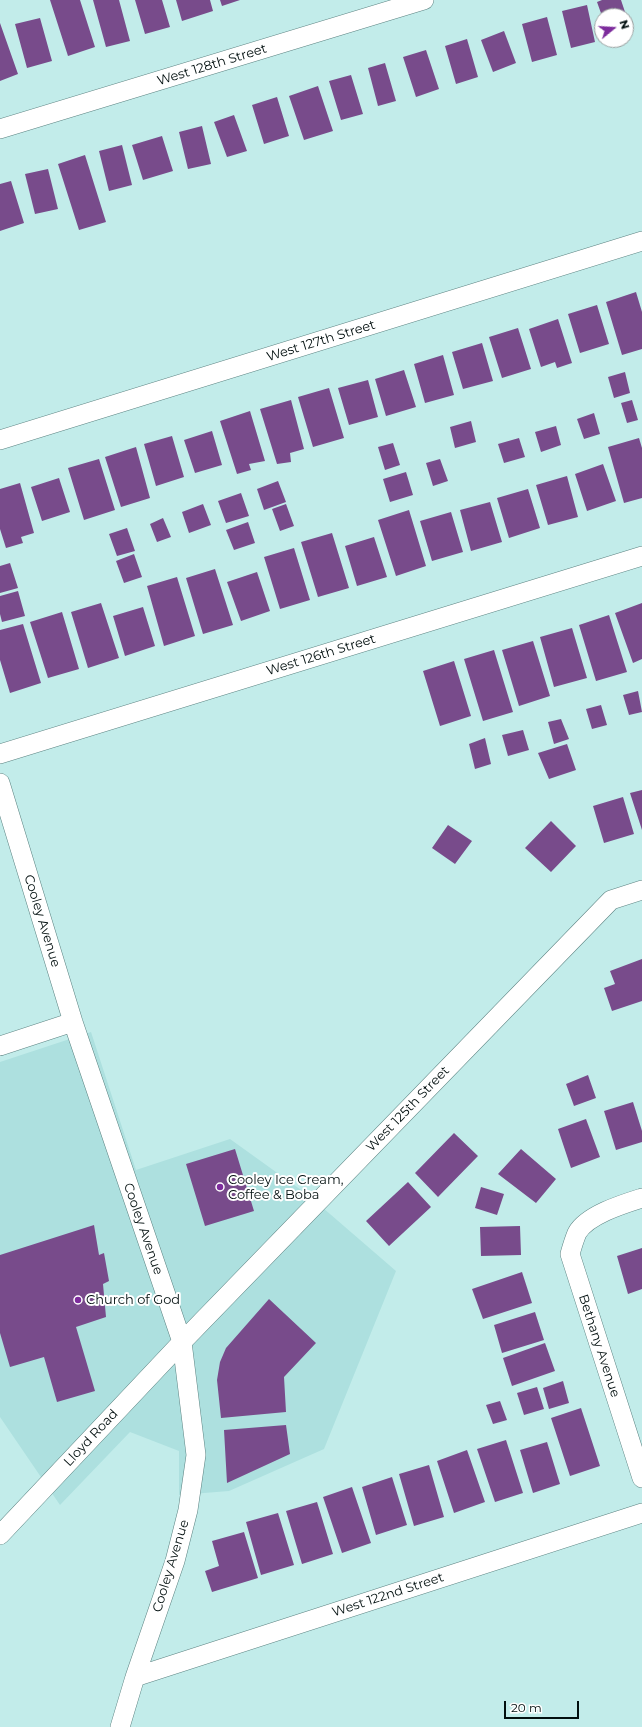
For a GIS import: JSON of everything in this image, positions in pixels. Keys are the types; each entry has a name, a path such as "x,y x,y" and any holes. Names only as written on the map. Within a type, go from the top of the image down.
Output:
{"street":[{"name":"West 128th Street","path":"0,129 424,0"},
{"name":"West 127th Street","path":"0,440 642,241"},
{"name":"West 126th Street","path":"0,754 642,556"},
{"name":"Cooley Avenue","path":"0,783 73,1022 182,1342 196,1455 188,1510 175,1561 135,1677 120,1727"},
{"name":"West 125th Street","path":"182,1342 611,900 642,890"},
{"path":"0,1046 73,1022"},
{"name":"Bethany Avenue","path":"642,1198 592,1219 578,1233 570,1254 642,1478"},
{"name":"Lloyd Road","path":"0,1536 182,1342"},
{"name":"West 122nd Street","path":"135,1677 642,1513"}],"shaded area":[{"path":"91,1032 136,1170 230,1139 308,1195 396,1271 324,1449 229,1491 179,1495 179,1451 130,1432 60,1505 0,1417 0,1062"}],"building":[{"path":"50,0 80,0 95,47 68,56"},
{"path":"93,0 119,0 130,41 106,47"},
{"path":"135,0 162,0 170,27 145,34"},
{"path":"176,0 210,0 213,11 182,21"},
{"path":"220,0 240,0 222,6"},
{"path":"602,0 621,0 624,8 599,8 597,2"},
{"path":"587,5 594,42 571,48 562,11"},
{"path":"547,17 557,55 532,62 522,24"},
{"path":"40,18 52,61 27,68 15,24"},
{"path":"0,23 18,74 0,81"},
{"path":"504,31 516,63 493,72 481,40"},
{"path":"467,39 478,77 456,84 445,46"},
{"path":"426,50 439,89 416,97 403,57"},
{"path":"385,63 396,101 378,106 368,68"},
{"path":"351,75 363,114 341,120 329,81"},
{"path":"318,86 333,131 304,140 289,96"},
{"path":"277,97 289,136 264,144 252,105"},
{"path":"234,115 247,151 227,157 214,122"},
{"path":"202,126 211,164 188,169 179,132"},
{"path":"162,136 173,171 143,180 132,145"},
{"path":"122,145 132,185 109,191 99,151"},
{"path":"85,155 106,222 79,230 58,164"},
{"path":"48,169 58,209 35,214 25,174"},
{"path":"11,181 24,223 0,231 0,184"},
{"path":"636,292 642,312 642,349 622,355 606,302"},
{"path":"597,305 609,344 580,353 568,314"},
{"path":"558,319 572,363 557,368 555,362 541,367 529,329"},
{"path":"518,328 531,369 502,378 489,337"},
{"path":"482,343 493,381 463,389 452,352"},
{"path":"443,355 454,395 425,403 414,364"},
{"path":"404,370 416,407 386,416 375,379"},
{"path":"625,372 630,393 614,398 608,377"},
{"path":"368,380 378,417 349,425 338,388"},
{"path":"329,388 344,438 313,447 298,397"},
{"path":"291,400 304,449 290,453 291,462 277,464 260,409"},
{"path":"632,400 638,420 627,423 621,403"},
{"path":"250,411 265,461 249,464 251,470 237,474 220,421"},
{"path":"594,413 600,434 584,439 577,419"},
{"path":"471,421 476,442 455,448 450,427"},
{"path":"556,426 561,445 541,452 535,432"},
{"path":"212,431 222,465 195,473 184,440"},
{"path":"172,436 184,477 156,486 144,444"},
{"path":"519,438 525,457 504,463 498,444"},
{"path":"639,438 642,448 642,498 624,503 608,447"},
{"path":"393,443 400,465 385,470 378,447"},
{"path":"136,447 150,498 121,507 105,457"},
{"path":"99,459 115,510 84,520 68,468"},
{"path":"440,459 448,481 433,486 426,463"},
{"path":"603,464 616,501 587,511 575,474"},
{"path":"406,472 413,495 390,502 383,479"},
{"path":"567,476 578,517 548,525 536,485"},
{"path":"59,478 70,512 42,521 31,487"},
{"path":"278,481 286,502 264,510 257,489"},
{"path":"20,483 34,533 21,537 23,543 6,548 0,529 0,489"},
{"path":"528,489 540,528 509,538 497,498"},
{"path":"241,493 249,516 226,523 218,501"},
{"path":"490,502 502,542 471,551 460,510"},
{"path":"203,504 211,525 189,533 182,512"},
{"path":"286,504 294,526 280,531 272,509"},
{"path":"409,510 426,566 396,576 378,520"},
{"path":"451,512 463,552 432,561 420,521"},
{"path":"163,518 171,537 157,542 150,524"},
{"path":"248,522 255,543 234,550 226,530"},
{"path":"127,528 135,551 117,556 109,534"},
{"path":"332,533 349,588 318,597 301,542"},
{"path":"374,537 387,577 357,586 345,546"},
{"path":"294,548 310,600 280,609 264,557"},
{"path":"134,554 142,577 124,583 116,561"},
{"path":"10,563 18,588 0,593 0,566"},
{"path":"215,569 233,625 203,634 186,578"},
{"path":"257,572 270,611 241,621 227,582"},
{"path":"177,577 195,636 164,646 147,586"},
{"path":"18,591 25,616 2,622 0,614 0,596"},
{"path":"101,603 119,658 88,668 71,612"},
{"path":"642,603 642,659 633,663 615,613"},
{"path":"143,607 155,646 125,656 113,616"},
{"path":"62,612 79,669 48,678 30,622"},
{"path":"609,615 627,672 596,681 579,625"},
{"path":"23,624 41,683 10,693 0,660 0,630"},
{"path":"572,628 587,678 554,687 540,637"},
{"path":"533,641 550,696 519,706 502,650"},
{"path":"494,650 513,712 483,721 464,659"},
{"path":"454,661 471,716 440,726 423,671"},
{"path":"638,691 642,712 629,715 623,695"},
{"path":"601,705 607,725 592,729 586,709"},
{"path":"561,719 569,739 554,744 548,722"},
{"path":"523,730 529,750 508,756 502,735"},
{"path":"485,738 491,764 475,769 469,744"},
{"path":"567,744 576,770 549,779 538,753"},
{"path":"642,790 642,830 630,793"},
{"path":"623,797 634,834 604,843 593,806"},
{"path":"551,821 576,846 551,872 525,848"},
{"path":"448,825 472,841 455,864 432,848"},
{"path":"642,959 642,1001 612,1011 604,988 615,984 610,971"},
{"path":"588,1075 596,1098 574,1106 566,1084"},
{"path":"633,1102 642,1131 642,1142 616,1150 604,1111"},
{"path":"586,1119 600,1157 571,1168 558,1129"},
{"path":"454,1133 478,1156 438,1197 415,1173"},
{"name":"Cooley Ice Cream, Coffee & Boba","path":"235,1149 254,1211 205,1226 186,1164"},
{"path":"521,1149 556,1179 536,1203 498,1174"},
{"path":"408,1182 431,1207 389,1246 366,1221"},
{"path":"481,1187 504,1194 497,1215 475,1208"},
{"path":"94,1225 99,1255 104,1253 109,1281 103,1284 106,1317 76,1327 95,1391 57,1402 44,1357 10,1367 0,1333 0,1255"},
{"path":"520,1226 521,1255 481,1256 480,1227"},
{"path":"642,1248 642,1289 628,1294 617,1256"},
{"path":"522,1272 532,1303 483,1319 472,1289"},
{"path":"269,1299 316,1343 284,1377 286,1412 221,1418 217,1380 220,1362 226,1348"},
{"path":"535,1312 544,1340 502,1353 494,1325"},
{"path":"545,1343 555,1371 512,1386 503,1358"},
{"path":"563,1381 569,1403 549,1409 543,1388"},
{"path":"537,1387 544,1409 524,1415 517,1393"},
{"path":"500,1401 507,1420 493,1424 486,1405"},
{"path":"581,1408 600,1466 570,1476 551,1418"},
{"path":"286,1425 290,1454 227,1483 224,1430"},
{"path":"506,1440 523,1493 495,1502 477,1449"},
{"path":"547,1442 560,1484 533,1493 520,1450"},
{"path":"467,1450 485,1502 454,1513 437,1461"},
{"path":"429,1465 444,1517 414,1526 399,1474"},
{"path":"392,1477 407,1525 376,1535 362,1487"},
{"path":"352,1487 371,1543 342,1553 323,1497"},
{"path":"317,1502 333,1554 302,1564 286,1511"},
{"path":"278,1513 294,1565 261,1575 246,1522"},
{"path":"244,1532 258,1578 212,1592 205,1571 219,1566 212,1541"}],"place":[{"name":"Cooley Ice Cream, Coffee & Boba","path":"220,1187"},
{"name":"Church of God","path":"78,1300"}]}
